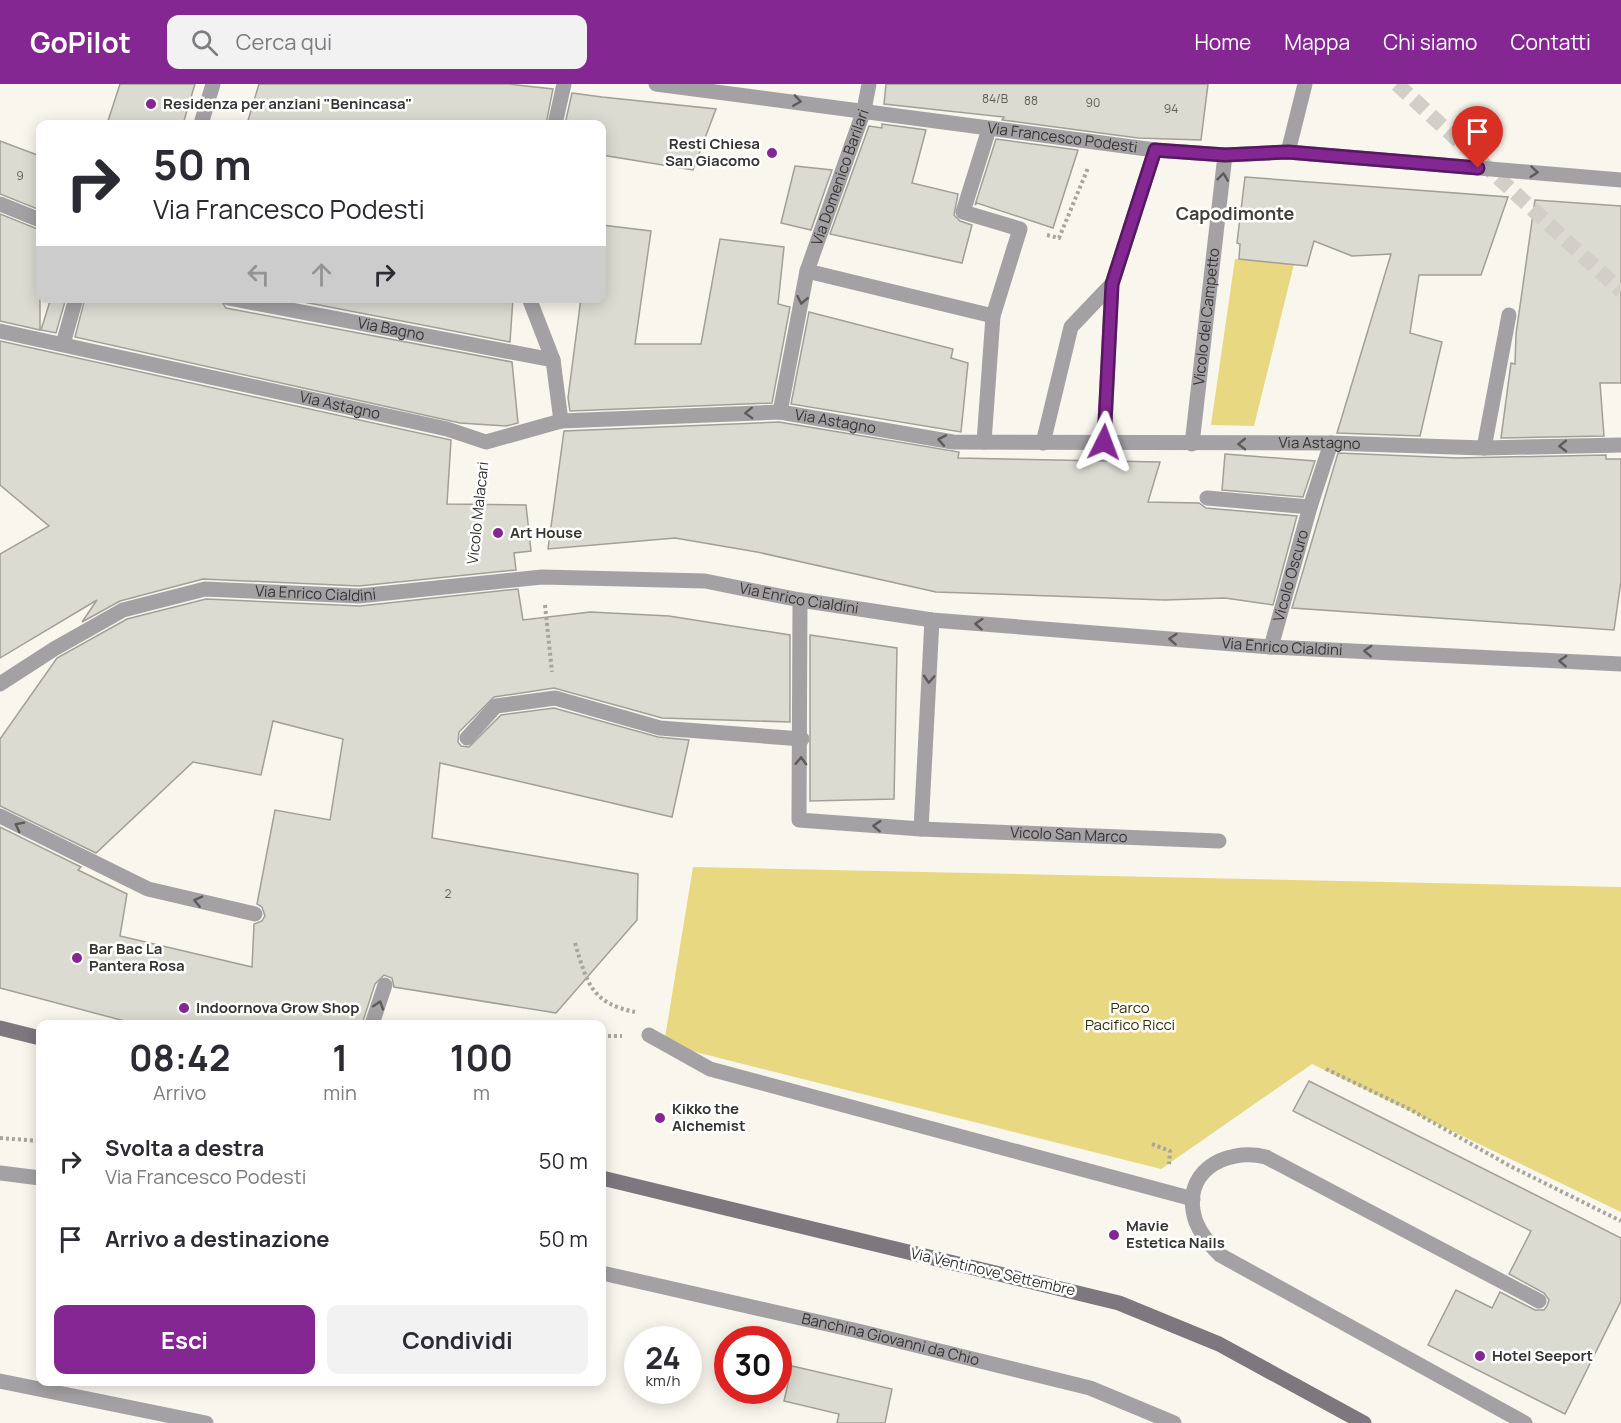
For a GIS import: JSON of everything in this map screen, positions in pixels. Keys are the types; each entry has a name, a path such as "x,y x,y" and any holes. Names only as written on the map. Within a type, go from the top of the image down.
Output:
{"street":[{"path":"202,120 213,84"},
{"path":"556,120 564,84"},
{"name":"Via Francesco Podesti","path":"656,84 757,90 864,110 988,129 1155,150 1225,155 1288,152 1621,180"},
{"name":"Via Domenico Barilari","path":"780,412 807,271 864,110 869,84"},
{"path":"1288,152 1305,84"},
{"path":"984,442 993,316 1020,229 963,212 988,129"},
{"path":"1104,442 1112,284 1155,150"},
{"name":"Vicolo del Campetto","path":"1192,444 1225,155"},
{"path":"0,204 36,218"},
{"path":"807,271 993,316"},
{"path":"1043,442 1071,327 1112,284"},
{"path":"63,344 75,303"},
{"name":"Via Bagno","path":"254,303 553,360"},
{"path":"531,303 553,360 561,421"},
{"path":"1484,448 1509,315"},
{"name":"Via Astagno","path":"0,331 447,429 486,442 561,421 780,412 953,442 1331,443 1484,448 1621,445"},
{"name":"Vicolo Oscuro","path":"1271,646 1310,507 1331,443"},
{"path":"1207,498 1310,507"},
{"name":"Via Enrico Cialdini","path":"0,684 54,649 123,610 205,589 359,596 542,577 705,581 800,600 932,620 1271,646 1621,664"},
{"name":"Vicolo San Marco","path":"800,600 802,739 799,820 921,829 1219,841"},
{"path":"921,829 932,620"},
{"path":"467,738 496,706 555,698 660,728 802,739"},
{"path":"0,816 148,889 255,914"},
{"path":"373,1020 385,985"},
{"path":"0,1028 36,1037"},
{"path":"649,1035 710,1069 1193,1199"},
{"path":"1525,1423 1233,1264 1208,1243 1199,1230 1193,1199 1200,1176 1219,1161 1242,1153 1266,1157 1539,1301"},
{"path":"0,1173 36,1178"},
{"name":"Via Ventinove Settembre","path":"606,1179 1119,1303 1219,1344 1364,1423"},
{"name":"Banchina Giovanni da Chio","path":"606,1274 858,1331 1090,1388 1174,1423"},
{"path":"0,1381 206,1423"}],"path":[{"path":"1020,229 1059,238 1088,171 1092,142"},
{"name":"Vicolo Malacari","path":"470,585 486,442"},
{"path":"542,577 555,698"},
{"path":"576,943 585,978 600,999 616,1008 636,1012 649,1035"},
{"path":"1326,1069 1411,1110 1510,1166 1621,1221"},
{"path":"0,1138 36,1141"}],"green space":[{"path":"1235,259 1294,264 1254,426 1211,425"},
{"name":"Parco Pacifico Ricci","path":"693,867 1621,887 1621,1212 1312,1064 1161,1169 664,1044"}],"building":[{"name":"Residenza per anziani \"Benincasa\"","path":"120,84 195,84 184,120 108,120"},
{"path":"259,84 508,84 553,89 547,120 248,120"},
{"path":"886,84 1208,84 1201,140 1138,138 1002,120 1004,117 884,104"},
{"path":"572,93 716,109 693,170 606,156 606,120 566,120"},
{"path":"882,124 926,130 912,183 958,194 954,215 960,221 972,225 962,263 830,234 869,126 882,128"},
{"path":"996,139 1078,150 1053,228 977,203 975,205"},
{"path":"0,141 36,154 36,208 0,194"},
{"path":"795,166 832,170 811,230 781,223"},
{"path":"1245,177 1508,197 1481,275 1419,275 1410,333 1442,342 1420,436 1337,433 1391,254 1352,256 1314,241 1307,266 1239,259 1240,244 1237,243"},
{"path":"1535,200 1621,206 1621,383 1600,383 1604,436 1501,438 1511,363 1515,364 1516,334"},
{"path":"0,214 36,228 36,303 40,303 40,330 0,321"},
{"path":"606,225 651,231 635,344 701,344 720,239 784,247 778,304 790,307 772,403 570,411 568,398 580,303 606,303"},
{"path":"49,303 65,303 56,333 41,330"},
{"path":"84,303 222,303 226,308 512,362 518,423 506,426 460,423 75,337"},
{"path":"309,303 513,303 510,342"},
{"path":"809,312 953,349 951,358 968,363 961,432 791,404"},
{"path":"0,341 451,440 447,504 526,505 531,551 514,553 516,570 359,586 203,579 120,601 82,622 97,600 0,658 0,554 49,526 0,485"},
{"path":"779,422 959,452 958,458 1160,462 1148,502 1199,503 1206,508 1297,516 1273,605 1225,598 1165,600 936,592 757,552 675,538 548,549 564,431"},
{"path":"1338,453 1457,458 1606,455 1606,459 1621,459 1621,581 1614,630 1292,608"},
{"path":"1225,454 1315,461 1303,497 1222,490"},
{"path":"518,589 523,620 590,612 669,616 790,635 790,722 662,718 554,688 494,697 459,732 458,742 461,746 469,747 501,715 554,708 658,737 689,740 672,817 440,763 432,838 638,874 637,920 556,1013 394,987 392,978 384,975 375,984 363,1020 121,1020 0,988 0,827 81,867 78,870 127,894 120,936 252,967 254,924 262,921 265,916 262,907 257,904 275,810 330,820 343,739 273,721 261,775 193,762 96,853 0,806 0,739 57,658 127,619 206,599 360,606"},
{"path":"810,635 897,648 894,799 810,801"},
{"path":"1309,1081 1621,1238 1621,1301 1565,1414 1428,1345 1456,1290 1492,1308 1500,1292 1535,1310 1544,1310 1549,1300 1544,1293 1509,1274 1531,1231 1293,1111"},
{"path":"792,1366 892,1389 885,1423 837,1423 839,1414 792,1403"}],"tunnel":[{"path":"1397,84 1621,291"}],"place":[{"name":"Residenza per anziani \"Benincasa\"","path":"151,104"},
{"name":"Resti Chiesa San Giacomo","path":"772,153"},
{"name":"Art House","path":"498,533"},
{"name":"Bar Bac La Pantera Rosa","path":"77,958"},
{"name":"Indoornova Grow Shop","path":"184,1008"},
{"name":"Kikko the Alchemist","path":"660,1118"},
{"name":"Mavie Estetica Nails","path":"1114,1235"},
{"name":"Hotel Seeport","path":"1480,1356"}],"district":[{"name":"Capodimonte","path":"1235,214"}],"route":[{"path":"1104,442 1112,284 1155,150 1225,155 1288,152 1478,168"}]}
